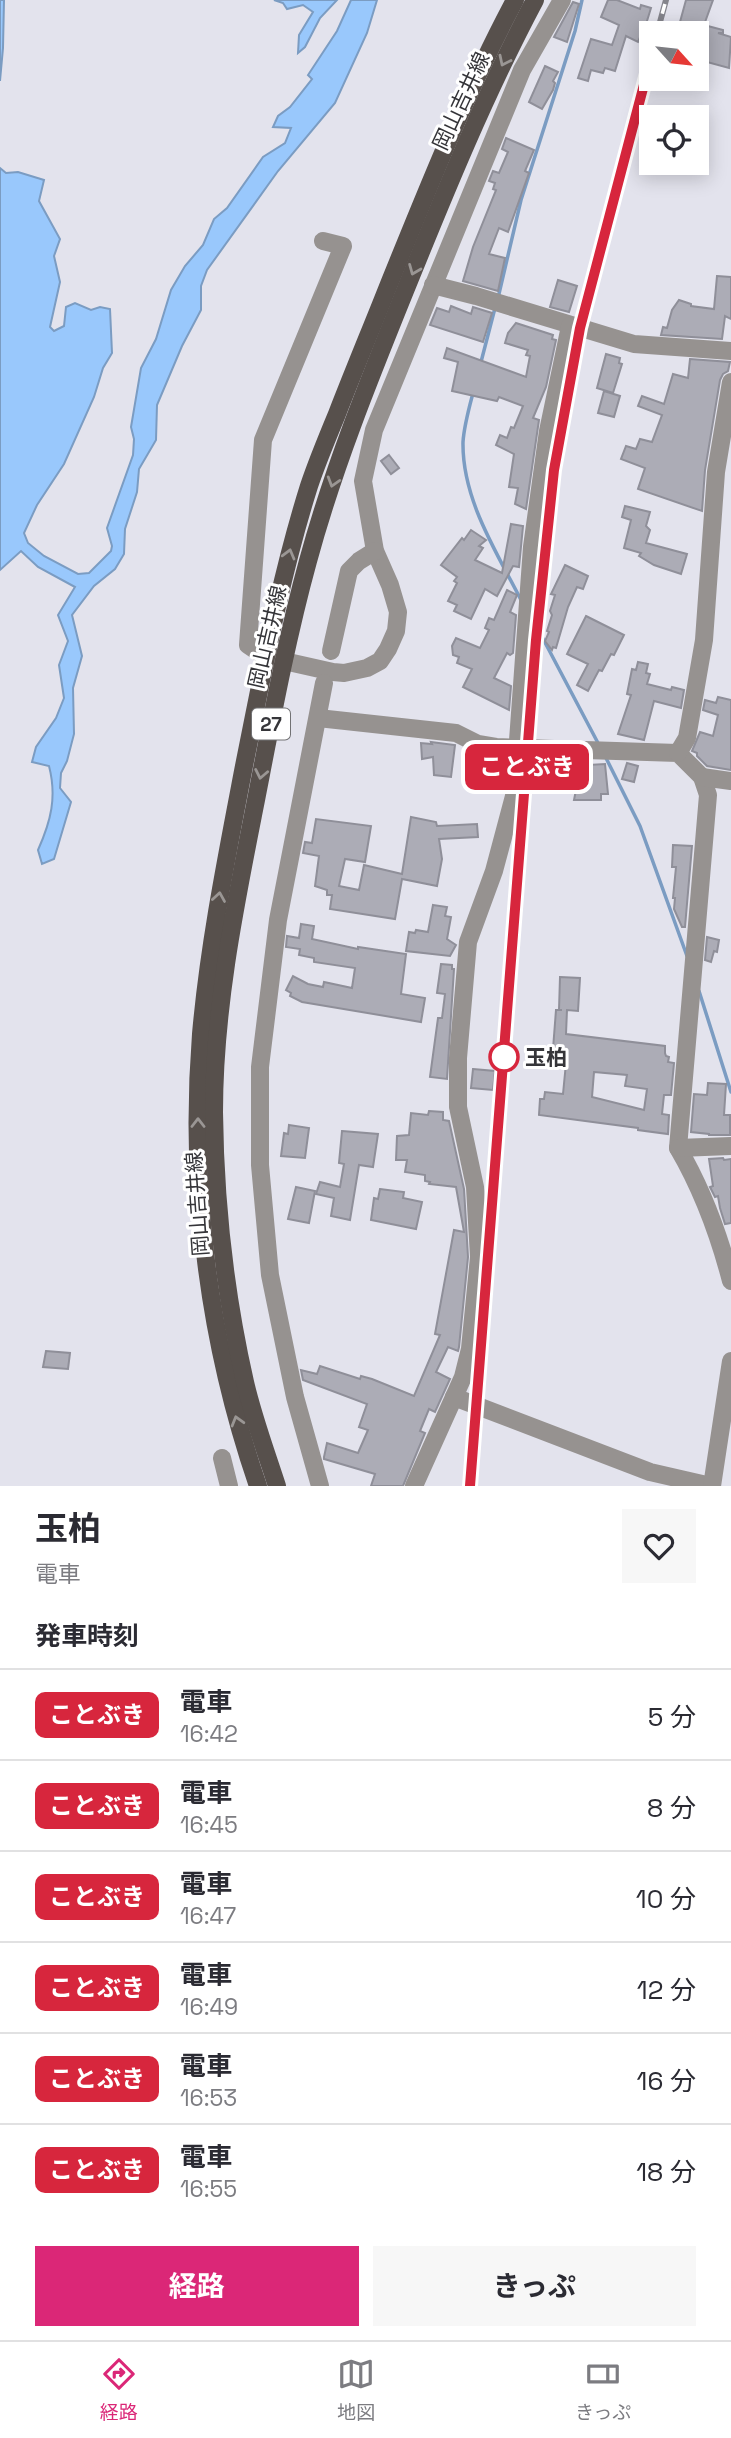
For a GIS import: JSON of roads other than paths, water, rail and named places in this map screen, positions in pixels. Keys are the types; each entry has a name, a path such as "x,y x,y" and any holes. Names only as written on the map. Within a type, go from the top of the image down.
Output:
{"main road":[{"name":"岡山吉井線","path":"278,1486 246,1386 232,1315 221,1245 214,1110 218,1035 226,965 289,554 310,482 444,148 515,0"},
{"name":"岡山吉井線","path":"258,1486 228,1387 204,1248 198,1177 201,1035 220,889 275,658 352,423 460,155 535,0"}],"street":[{"path":"323,241 343,246 263,440 248,645 275,658 344,673 368,668 380,661 396,631 398,612 390,584 375,551 363,481 374,430 522,70 562,0"},
{"path":"433,285 634,344 731,351"},
{"path":"414,1486 463,1377 470,1349 479,1257 475,1187 458,1107 458,1058 468,942 494,871 514,796 532,547 548,430 569,326"},
{"path":"678,753 687,738 704,640 716,472 728,415 731,382"},
{"path":"331,651 349,571 375,551"},
{"path":"320,1486 295,1397 270,1275 260,1151 260,1067 278,920 324,683"},
{"path":"318,718 456,733 478,744 495,747 678,753 702,777 708,795 678,1148 722,1243 731,1281"},
{"path":"702,777 731,781"},
{"path":"678,1148 731,1146"},
{"path":"454,1397 650,1472 712,1486 731,1361"},
{"path":"222,1458 229,1486"}],"water":[{"path":"0,0 4,0 0,81"},
{"path":"274,0 337,0 320,18 305,47 298,53 299,35 313,12 303,5 287,9 283,3"},
{"path":"351,0 377,0 367,33 335,103 278,171 207,270 201,286 201,310 182,346 157,405 156,440 139,469 137,492 125,529 124,554 115,569 94,586 72,615 82,656 73,688 74,734 61,773 60,788 71,802 54,859 42,864 38,850 49,819 51,777 49,766 32,762 36,747 56,718 64,698 59,665 68,641 58,615 75,587 38,567 21,551 0,570 0,168 6,173 18,172 44,180 39,201 60,239 54,256 60,282 50,327 54,331 64,326 66,307 75,303 91,310 100,307 110,309 112,353 103,368 94,397 64,464 37,505 24,533 28,543 44,556 78,574 89,573 111,551 107,528 133,455 134,439 131,427 141,368 156,339 171,290 185,266 203,245 214,219 227,208 263,157 285,143 291,128 273,127 278,116 290,107 312,79 308,75 337,31"}],"waterway":[{"path":"498,298 521,200 575,31 582,0"},
{"path":"481,362 495,308"},
{"path":"473,393 463,442 468,484 491,544 521,600"},
{"path":"540,633 598,743"},
{"path":"605,756 640,826 687,956"},
{"path":"699,991 731,1092"}],"railway":[{"path":"660,21 666,0"},
{"path":"470,1486 536,641 554,469 580,328 642,91"}],"train":[{"name":"ことぶき","path":"470,1486 544,548 563,411 580,328 642,91"}],"place":[{"name":"玉柏","path":"504,1057"}]}
